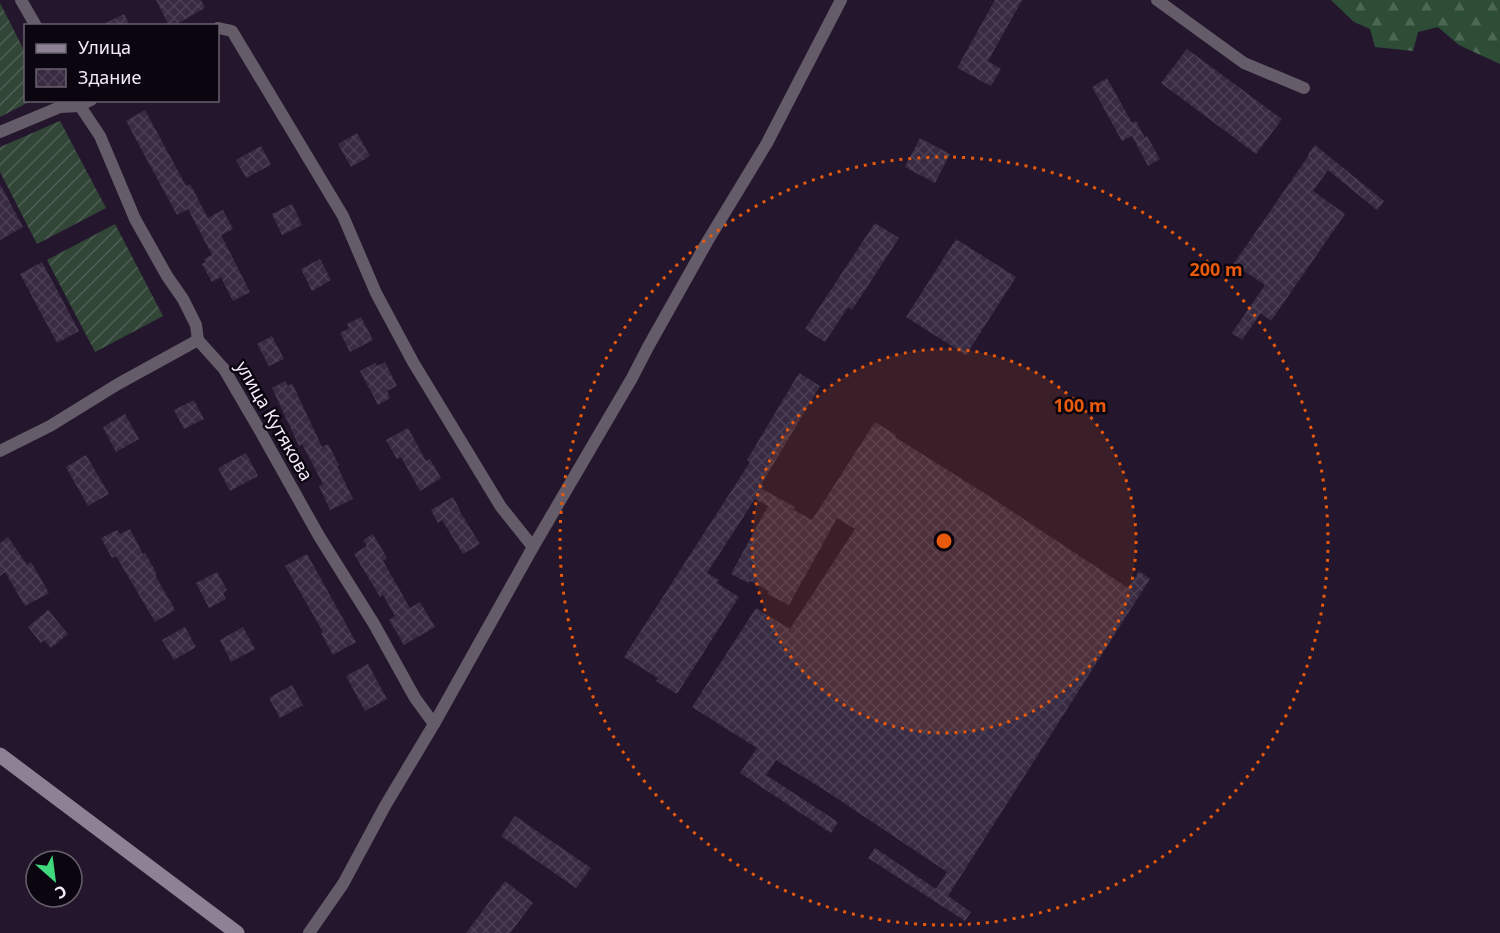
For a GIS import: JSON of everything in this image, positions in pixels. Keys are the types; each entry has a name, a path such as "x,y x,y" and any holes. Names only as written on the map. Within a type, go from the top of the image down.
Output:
{"main road":[{"path":"0,755 237,933"}],"street":[{"path":"21,0 35,24"},
{"path":"309,933 343,884 385,806 632,378 707,242 767,143 841,0"},
{"path":"1157,0 1244,63 1304,88"},
{"path":"219,28 232,31 343,216 376,293 413,362 501,507 533,547"},
{"path":"0,132 60,107 78,103"},
{"name":"улица Кутякова","path":"78,103 100,136 135,219 167,276 183,299 196,325 198,340 224,369 319,536 434,724"},
{"path":"0,451 50,426 118,384 198,340"}],"green space":[{"path":"1331,0 1500,0 1500,64 1459,45 1438,27 1418,32 1413,51 1375,47 1370,29 1354,22"},
{"path":"0,3 24,50 24,102 29,102 0,117"},
{"path":"60,121 106,208 37,244 0,172 0,147"},
{"path":"115,224 163,316 95,352 47,260"}],"building":[{"path":"156,0 201,0 205,8 177,24 168,24"},
{"path":"995,0 1022,0 988,61 1001,69 991,86 957,68"},
{"path":"124,14 129,24 104,24"},
{"path":"1187,49 1282,119 1256,154 1161,83"},
{"path":"1107,78 1132,123 1136,121 1160,159 1148,166 1132,136 1122,141 1092,87"},
{"path":"145,110 186,186 190,184 208,218 223,210 233,229 221,235 250,292 233,301 221,277 212,282 202,264 206,262 204,259 212,255 188,209 177,215 126,121"},
{"path":"357,133 370,156 351,167 338,144"},
{"path":"920,138 950,154 935,183 905,167"},
{"path":"1315,145 1384,201 1377,210 1328,170 1313,191 1345,214 1271,321 1261,313 1242,340 1232,333 1265,285 1244,271 1240,276 1230,269"},
{"path":"261,146 271,165 246,178 236,160"},
{"path":"0,184 23,227 0,240"},
{"path":"292,204 302,225 282,235 272,214"},
{"path":"875,223 899,238 852,310 848,307 825,342 805,329"},
{"path":"956,239 1016,277 966,355 906,317"},
{"path":"320,259 331,280 312,291 301,269"},
{"path":"42,262 79,331 57,343 20,274"},
{"path":"361,317 373,340 350,352 340,333 349,328 347,324"},
{"path":"272,336 284,359 269,366 257,344"},
{"path":"385,362 397,386 387,391 390,398 378,405 360,371 375,363 377,366"},
{"path":"799,373 820,386 761,485 762,489 795,507 794,510 812,520 875,422 1128,588 1139,571 1150,579 948,896 971,912 965,921 868,858 875,848 936,889 947,872 776,760 766,775 838,822 831,833 740,773 757,748 692,707 756,608 790,629 855,529 837,518 789,605 767,594 769,591 731,574 768,506 755,499 707,573 719,580 717,583 739,597 677,694 656,681 658,678 624,657 750,462 747,460"},
{"path":"285,381 288,386 292,383 322,447 328,444 353,499 330,510 319,486 323,484 302,444 299,446 272,388"},
{"path":"194,400 204,419 184,429 174,410"},
{"path":"125,414 139,439 116,452 103,427"},
{"path":"408,428 426,461 430,459 441,478 420,491 401,457 397,459 386,440"},
{"path":"246,453 258,476 230,491 218,468"},
{"path":"86,455 109,494 88,506 66,467"},
{"path":"453,497 480,544 463,554 442,520 438,523 431,510"},
{"path":"130,529 175,610 155,622 116,556 112,558 101,538 117,530 120,534"},
{"path":"373,534 387,558 383,561 410,608 420,602 435,627 404,645 389,620 395,616 383,595 380,597 354,554 367,546 363,540"},
{"path":"8,537 27,565 31,562 49,593 25,606 5,572 0,576 0,543"},
{"path":"307,554 356,642 333,655 321,633 323,632 285,566"},
{"path":"217,572 227,590 223,593 226,599 209,608 196,583"},
{"path":"48,610 68,634 51,648 44,640 41,643 28,627"},
{"path":"185,627 196,647 174,660 162,640"},
{"path":"243,627 255,649 231,662 220,640"},
{"path":"368,664 387,699 365,711 346,676"},
{"path":"292,685 303,705 280,718 269,698"},
{"path":"515,816 591,868 576,888 501,836"},
{"path":"505,881 533,903 510,933 466,933"}]}
